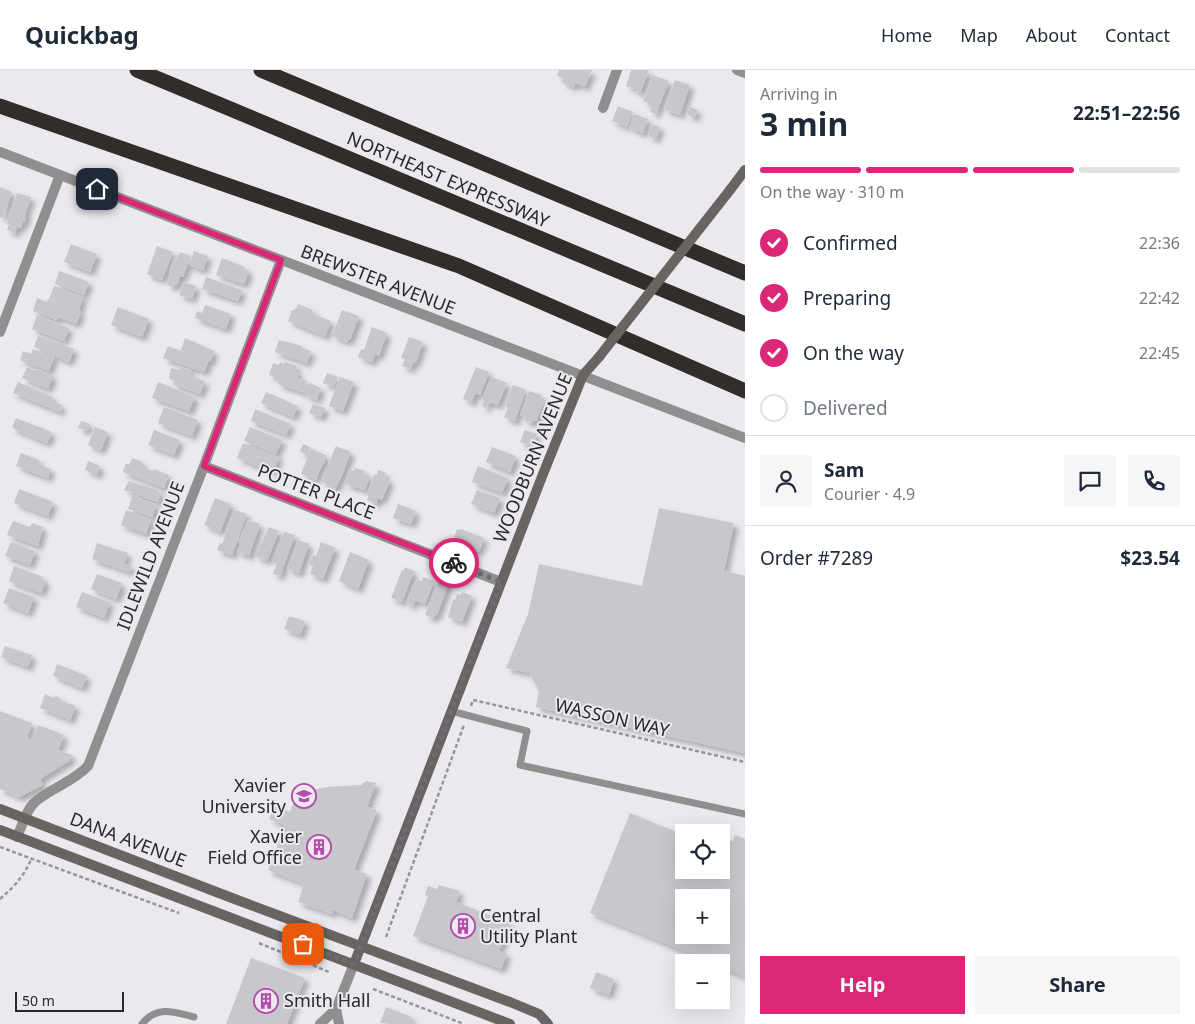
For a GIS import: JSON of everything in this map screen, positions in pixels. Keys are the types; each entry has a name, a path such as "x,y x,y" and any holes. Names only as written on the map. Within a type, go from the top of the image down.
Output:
{"highway":[{"name":"NORTHEAST EXPRESSWAY","path":"137,70 745,324"},
{"name":"NORTHEAST EXPRESSWAY","path":"261,70 745,273"},
{"path":"0,106 460,266 745,391"}],"street":[{"path":"603,108 618,70"},
{"path":"737,70 745,73"},
{"name":"BREWSTER AVENUE","path":"0,152 745,438"},
{"name":"WOODBURN AVENUE","path":"354,964 583,375 745,170"},
{"path":"0,332 60,174"},
{"name":"IDLEWILD AVENUE","path":"17,837 25,818 35,802 80,775 88,766 281,260"},
{"name":"POTTER PLACE","path":"204,466 501,582"},
{"name":"DANA AVENUE","path":"0,808 540,1014 548,1024"},
{"name":"DANA AVENUE","path":"0,830 510,1024"},
{"path":"320,1024 336,1009 354,964"},
{"path":"336,1009 339,1024"}],"lane":[{"path":"451,711 527,731 520,765 745,814"},
{"path":"142,1024 148,1016 168,1010 194,1017"}],"path":[{"name":"WASSON WAY","path":"467,715 473,700 745,762"},
{"path":"386,937 467,715"},
{"path":"0,848 32,858 181,914"},
{"path":"0,899 20,881 32,858"},
{"path":"256,942 329,972"},
{"path":"372,989 464,1024"}],"building":[{"path":"559,70 592,70 585,87 575,83 574,87 562,82 563,78 557,76"},
{"path":"631,70 649,70 640,93 626,86"},
{"path":"653,75 669,81 656,114 650,112 653,105 643,101"},
{"path":"675,80 690,85 680,115 664,109"},
{"path":"618,106 633,112 627,127 612,121"},
{"path":"690,107 698,110 694,118 687,114"},
{"path":"634,114 648,119 643,133 629,128"},
{"path":"653,124 660,127 656,139 648,136"},
{"path":"0,187 12,192 3,218 0,217"},
{"path":"17,193 31,197 26,212 26,220 21,228 17,227 15,233 7,230 9,224 7,224"},
{"path":"71,244 97,254 90,272 64,262"},
{"path":"157,246 173,252 162,280 147,274"},
{"path":"194,251 208,256 203,270 189,265"},
{"path":"180,252 191,256 183,277 180,276 177,285 173,287 167,285 171,273 169,272 174,258 177,259"},
{"path":"222,258 245,267 244,269 249,271 244,284 216,275"},
{"path":"59,271 89,282 84,295 55,284"},
{"path":"206,277 242,290 238,301 202,289"},
{"path":"184,282 196,286 192,299 179,295"},
{"path":"54,286 83,297 79,310 49,299"},
{"path":"37,298 47,302 48,299 81,312 76,324 58,317 57,320 33,311"},
{"path":"298,304 313,310 312,312 316,313 315,315 331,321 325,336 288,321 292,310 296,309"},
{"path":"205,305 231,314 226,329 195,318 197,311 202,313"},
{"path":"118,307 149,319 142,337 111,325"},
{"path":"342,310 359,316 350,340 348,339 347,342 332,336"},
{"path":"37,315 69,328 64,341 32,329"},
{"path":"372,327 387,333 379,356 375,354 372,362 358,357 361,349 364,350"},
{"path":"38,336 74,349 69,362 34,347"},
{"path":"409,337 423,342 416,363 413,362 411,369 402,366 405,359 401,358"},
{"path":"185,338 214,351 211,361 209,360 204,372 163,358 168,346 190,354 181,350"},
{"path":"279,340 302,346 302,348 311,351 307,363 275,352"},
{"path":"33,349 54,357 49,371 20,360 23,351 31,354"},
{"path":"280,362 297,366 295,371 299,373 297,378 307,381 306,384 308,384 305,393 278,384 279,378 269,375 273,363 279,365"},
{"path":"27,367 53,376 48,389 22,378"},
{"path":"180,367 191,370 189,375 205,381 200,394 173,384 174,381 169,378 171,368 179,370"},
{"path":"476,367 489,372 480,395 475,393 472,402 463,399"},
{"path":"327,373 338,377 334,387 323,383"},
{"path":"340,377 354,382 343,411 329,406"},
{"path":"491,377 507,383 498,405 489,402 486,408 482,406 484,400 482,399"},
{"path":"18,382 53,397 51,401 62,405 60,412 13,393"},
{"path":"158,382 195,397 189,411 152,398"},
{"path":"310,383 321,388 317,400 305,395"},
{"path":"513,385 526,390 515,421 504,417 508,408 505,406"},
{"path":"529,391 542,395 540,400 544,402 536,421 533,420 532,423 524,421 526,417 520,415"},
{"path":"266,392 298,406 293,417 261,403"},
{"path":"313,404 325,408 321,417 309,413"},
{"path":"164,407 198,420 192,436 158,423"},
{"path":"255,409 291,424 286,435 251,421"},
{"path":"16,418 52,432 47,443 12,428"},
{"path":"81,421 90,424 87,431 78,428"},
{"path":"95,427 108,432 101,450 88,445"},
{"path":"250,427 282,440 276,454 244,441"},
{"path":"154,430 180,440 174,455 148,445"},
{"path":"525,430 537,434 532,447 520,442"},
{"path":"243,443 279,457 273,472 237,458"},
{"path":"303,444 310,447 307,455 300,452"},
{"path":"336,446 351,452 335,490 326,487 327,484 321,481"},
{"path":"492,447 516,456 510,472 486,462"},
{"path":"311,449 326,455 316,480 301,474"},
{"path":"21,453 39,460 38,464 51,469 48,478 16,466"},
{"path":"132,458 143,462 141,466 169,475 164,488 123,472 126,463 129,465"},
{"path":"88,461 100,466 97,475 85,470"},
{"path":"478,466 508,478 502,493 472,482"},
{"path":"355,468 365,471 364,474 370,476 365,490 345,484 349,470 354,471"},
{"path":"378,470 386,473 384,478 390,480 382,500 378,498 376,504 367,500 369,495 367,494 374,474 377,475"},
{"path":"129,481 158,490 157,492 161,493 158,502 124,490"},
{"path":"19,489 53,502 48,516 14,503"},
{"path":"477,490 500,498 494,513 471,504"},
{"path":"133,495 156,505 152,517 128,509"},
{"path":"215,498 231,504 220,532 204,525"},
{"path":"398,504 416,511 411,524 393,518"},
{"path":"659,508 734,523 724,571 745,576 745,753 536,707 539,691 529,673 506,668 528,614 539,564 642,586"},
{"path":"126,510 151,519 146,534 121,525"},
{"path":"235,510 247,514 232,555 217,550 220,543 222,544"},
{"path":"248,520 260,524 249,556 237,552 241,543 238,542"},
{"path":"13,521 30,527 32,523 43,527 38,546 7,535"},
{"path":"269,527 279,531 267,561 255,556"},
{"path":"457,529 484,538 479,552 456,543 457,539 454,538"},
{"path":"284,532 295,535 280,576 273,574 277,564 272,562"},
{"path":"298,540 309,544 299,573 287,569"},
{"path":"11,542 35,551 30,565 5,556"},
{"path":"321,542 335,548 323,579 310,574 313,566 309,565 313,555 316,556"},
{"path":"97,543 128,553 124,563 131,566 129,572 92,559"},
{"path":"350,552 369,560 358,589 339,581"},
{"path":"14,566 43,577 42,580 46,581 41,593 9,581"},
{"path":"405,567 414,571 402,602 391,598"},
{"path":"97,574 122,583 116,599 91,589"},
{"path":"423,577 434,581 425,604 415,600 412,606 406,603 413,585 415,586 417,580 422,581"},
{"path":"439,578 449,582 437,615 434,618 425,615"},
{"path":"9,588 34,597 28,613 3,603"},
{"path":"82,592 110,602 104,618 76,607"},
{"path":"462,592 472,596 462,622 448,617 453,599 455,600 457,594 461,595"},
{"path":"289,616 305,621 300,635 284,629"},
{"path":"5,646 32,655 28,667 1,657"},
{"path":"57,664 87,676 82,688 53,676"},
{"path":"45,694 54,698 56,696 61,701 76,706 70,720 40,708"},
{"path":"0,711 32,723 27,738 32,740 38,725 64,735 58,750 72,755 69,761 40,779 43,785 19,797 0,789"},
{"name":"Xavier Field Office","path":"366,781 376,783 367,807 377,810 354,870 367,874 352,918 333,910 332,914 298,902 304,884 268,870 285,825 269,819 274,806 290,812 297,793 327,787 361,785"},
{"path":"630,813 675,831 675,879 730,879 730,840 733,841 735,835 745,839 745,977 730,971 730,954 690,953 590,913"},
{"name":"Central Utility Plant","path":"439,885 460,891 456,902 510,923 499,951 507,954 501,969 413,936 428,896 425,895 428,886 437,889"},
{"name":"Smith Hall","path":"251,958 305,978 287,1024 226,1024"},
{"path":"596,972 614,979 609,995 590,988"},
{"path":"386,1007 412,1017 410,1022 415,1024 380,1023"}],"way so far":[{"path":"303,944 354,964 501,582 454,563"}],"place":[{"name":"Xavier University","path":"304,796"},
{"name":"Xavier Field Office","path":"319,847"},
{"name":"Central Utility Plant","path":"463,926"},
{"name":"Smith Hall","path":"266,1001"}],"route":[{"path":"97,189 281,260 204,466 454,563"}]}
